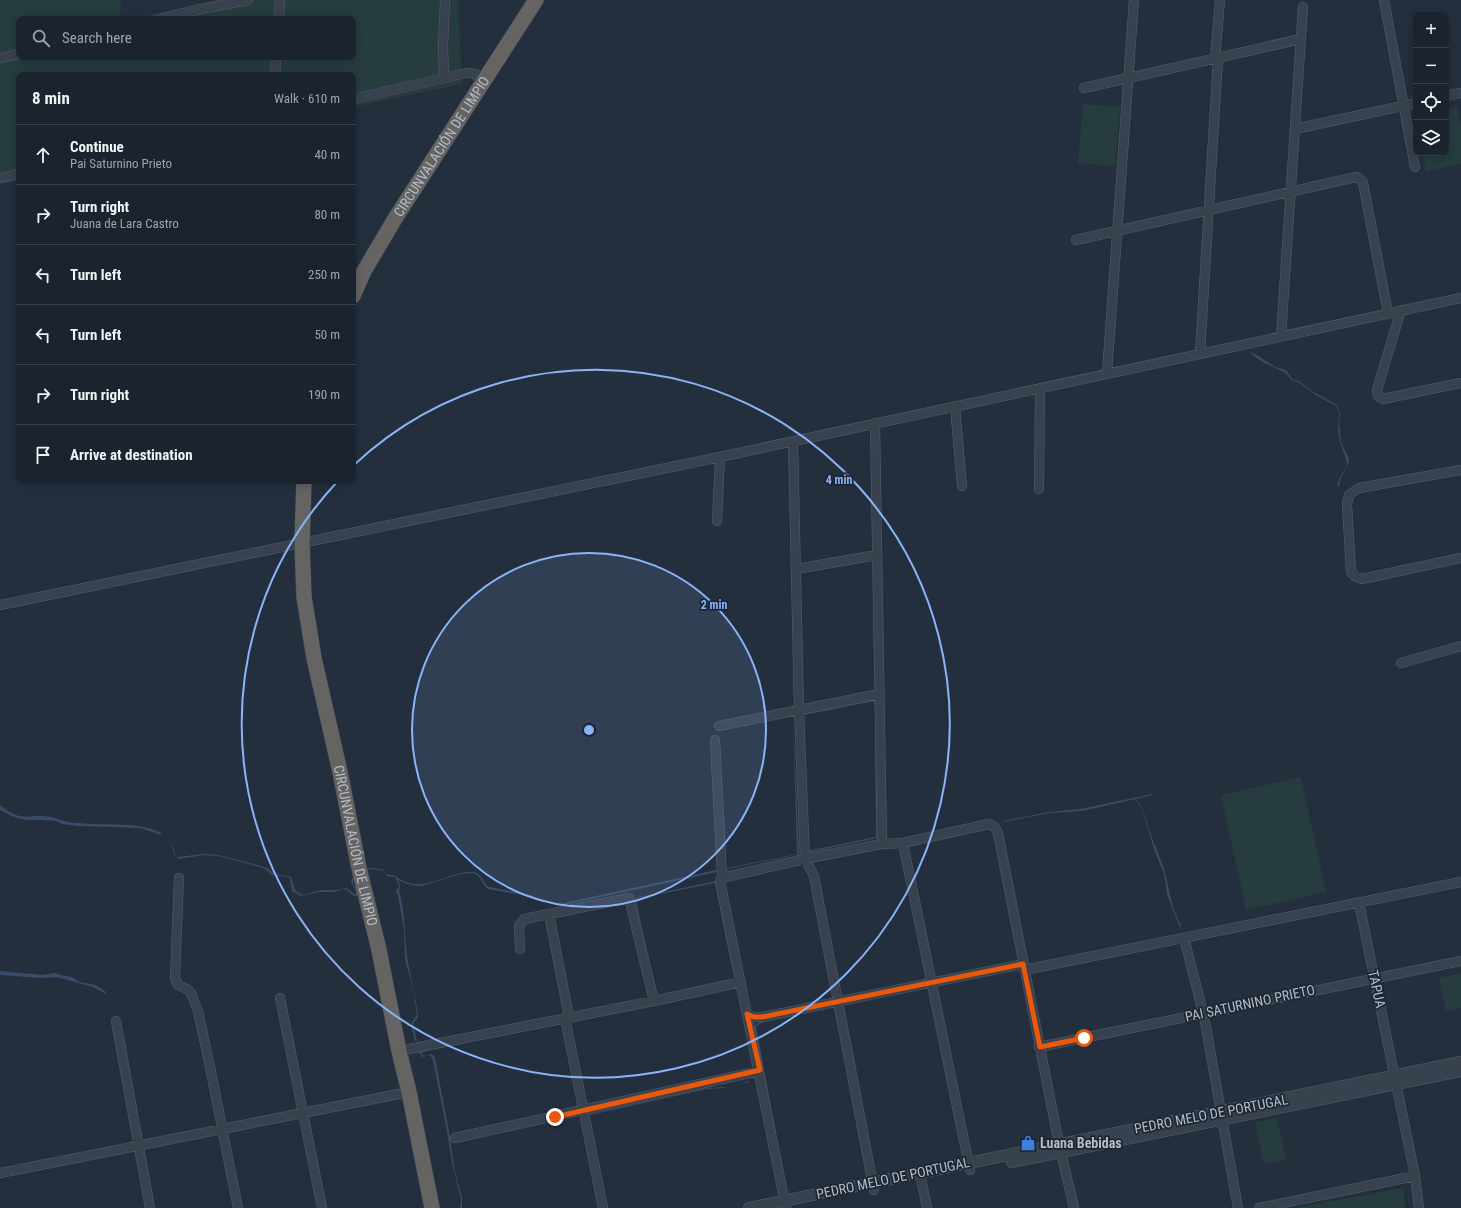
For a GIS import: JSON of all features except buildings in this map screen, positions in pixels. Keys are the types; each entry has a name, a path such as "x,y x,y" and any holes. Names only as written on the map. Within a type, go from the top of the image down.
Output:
{"highway":[{"name":"CIRCUNVALACIÓN DE LIMPIO","path":"356,289 364,271 396,217 536,0"},
{"name":"CIRCUNVALACIÓN DE LIMPIO","path":"304,484 302,543 304,597 314,658 340,772 359,868 379,950 432,1208"}],"street":[{"path":"171,16 248,0"},
{"path":"279,16 280,0"},
{"path":"444,78 442,45 445,0"},
{"path":"1107,373 1134,0"},
{"path":"1200,353 1220,0"},
{"path":"1384,0 1415,167"},
{"path":"1280,336 1303,7"},
{"path":"1084,88 1301,39"},
{"path":"0,58 16,55"},
{"path":"275,72 276,60"},
{"path":"356,98 469,73 485,78"},
{"path":"1449,95 1461,93"},
{"path":"1295,129 1413,104"},
{"path":"0,178 16,175"},
{"path":"1076,240 1356,177 1360,179 1363,184 1388,313"},
{"path":"0,605 720,457 1461,298"},
{"path":"1401,310 1377,390 1378,396 1382,399 1461,383"},
{"path":"1039,489 1040,388"},
{"path":"955,406 962,486"},
{"path":"875,423 882,844"},
{"path":"793,441 799,710 806,859 814,876 874,1186"},
{"path":"717,521 720,457"},
{"path":"1461,470 1359,488 1349,495 1347,504 1347,520 1351,572 1356,577 1362,579 1461,558"},
{"path":"796,569 877,555"},
{"path":"1401,663 1461,646"},
{"path":"719,726 879,694"},
{"path":"714,740 722,876 720,881 760,1070 785,1206"},
{"path":"722,876 882,844 903,843 982,825 989,824 995,827 998,833 1023,967 1060,1148 1074,1208"},
{"path":"903,843 969,1167"},
{"path":"179,878 175,978 178,985 187,989 191,993 196,1004 238,1208"},
{"path":"747,1014 754,1017 762,1017 931,983 1184,938 1461,882"},
{"path":"520,949 519,926 524,919 629,898 654,1001"},
{"name":"TAPUA","path":"1359,903 1415,1176 1419,1208"},
{"path":"549,914 603,1208"},
{"path":"1184,938 1204,1013 1238,1208"},
{"name":"PAI SATURNINO PRIETO","path":"1040,1047 1461,961"},
{"path":"399,1051 654,1001 741,982"},
{"path":"280,998 322,1208"},
{"path":"116,1021 150,1208"},
{"name":"PEDRO MELO DE PORTUGAL","path":"1396,1080 1461,1062"},
{"path":"455,1138 760,1070"},
{"name":"PEDRO MELO DE PORTUGAL","path":"749,1208 785,1206 921,1176 1396,1080 1461,1071"},
{"path":"0,1173 409,1092"},
{"path":"921,1176 928,1208"},
{"path":"1259,1208 1415,1176"}],"green space":[{"path":"0,0 121,0 120,16 16,16 16,60 356,60 356,16 146,16 218,0 458,0 462,84 356,106 356,72 16,72 16,181 0,184"},
{"path":"1083,104 1120,107 1115,166 1078,163"},
{"path":"1457,106 1461,126 1461,164 1426,171 1424,156 1449,156 1449,108"},
{"path":"1301,777 1326,892 1246,910 1221,795"},
{"path":"1461,973 1461,1008 1446,1011 1439,978"},
{"path":"1277,1118 1286,1160 1264,1164 1255,1122"},
{"path":"1403,1188 1405,1208 1293,1208"}],"water":[{"path":"1250,351 1275,367 1286,370 1293,380 1299,381 1312,391 1337,405 1340,414 1339,424 1341,442 1349,459 1348,465 1341,477 1339,486 1337,486 1340,477 1347,466 1347,462 1340,442 1338,431 1339,413 1336,406 1316,395 1298,382 1293,381 1286,373 1261,361"},
{"path":"875,700 877,838 806,853 803,714","holes":["874,701 876,837 807,851 804,715"]},
{"path":"793,718 799,854 727,869 797,854"},
{"path":"1152,794 1136,799 1142,808 1135,799 1082,811 1049,813 1003,822 1049,812 1081,809"},
{"path":"0,805 14,814 25,817 44,816 74,823 132,825 152,829 161,833 161,835 141,828 78,826 62,824 56,821 25,820 14,817 0,810"},
{"path":"1143,811 1162,863 1173,906 1181,925 1180,928 1167,894 1164,873 1155,852"},
{"path":"170,839 176,856 174,854"},
{"path":"204,854 218,855 261,866 267,868 275,874 291,877 295,890 303,895 321,890 346,888 355,894 356,892 351,882 353,877 353,885 357,890 358,896 354,896 347,890 343,889 334,892 320,892 300,896 292,891 290,879 288,877 272,875 260,867 218,856 204,855 179,859 176,856"},
{"path":"372,868 384,870 386,874 394,875 401,880 413,884 426,883 465,872 472,872 479,874 489,887 523,893 559,904 716,870 717,872 560,906 522,895 488,889 484,886 479,876 472,873 458,875 419,886 411,885 398,880 403,908 408,962 418,1014 418,1017 413,1024 417,1041 415,1041 412,1030 412,1022 417,1014 413,989 405,959 404,930 396,891 399,886 395,877 387,876 384,871 372,869 365,870"},
{"path":"716,881 734,978 715,883 636,899 655,994 635,898"},
{"path":"0,971 43,975 55,973 72,977 79,982 96,985 106,992 106,994 93,987 57,977 41,978 0,975"},
{"path":"830,1008 764,1022 756,1026 787,1194 754,1026 760,1022"},
{"path":"562,1023 421,1053 424,1056 432,1054 435,1058 455,1172 462,1198 462,1208 460,1208 461,1200 452,1162 433,1060 430,1055 422,1057 419,1052"},
{"path":"730,1086 707,1089 589,1114 707,1088"}],"place":[{"name":"Luana Bebidas","path":"1028,1143"}],"route":[{"path":"555,1117 760,1070 747,1014 754,1017 762,1017 1023,964 1040,1047 1084,1038"}]}
